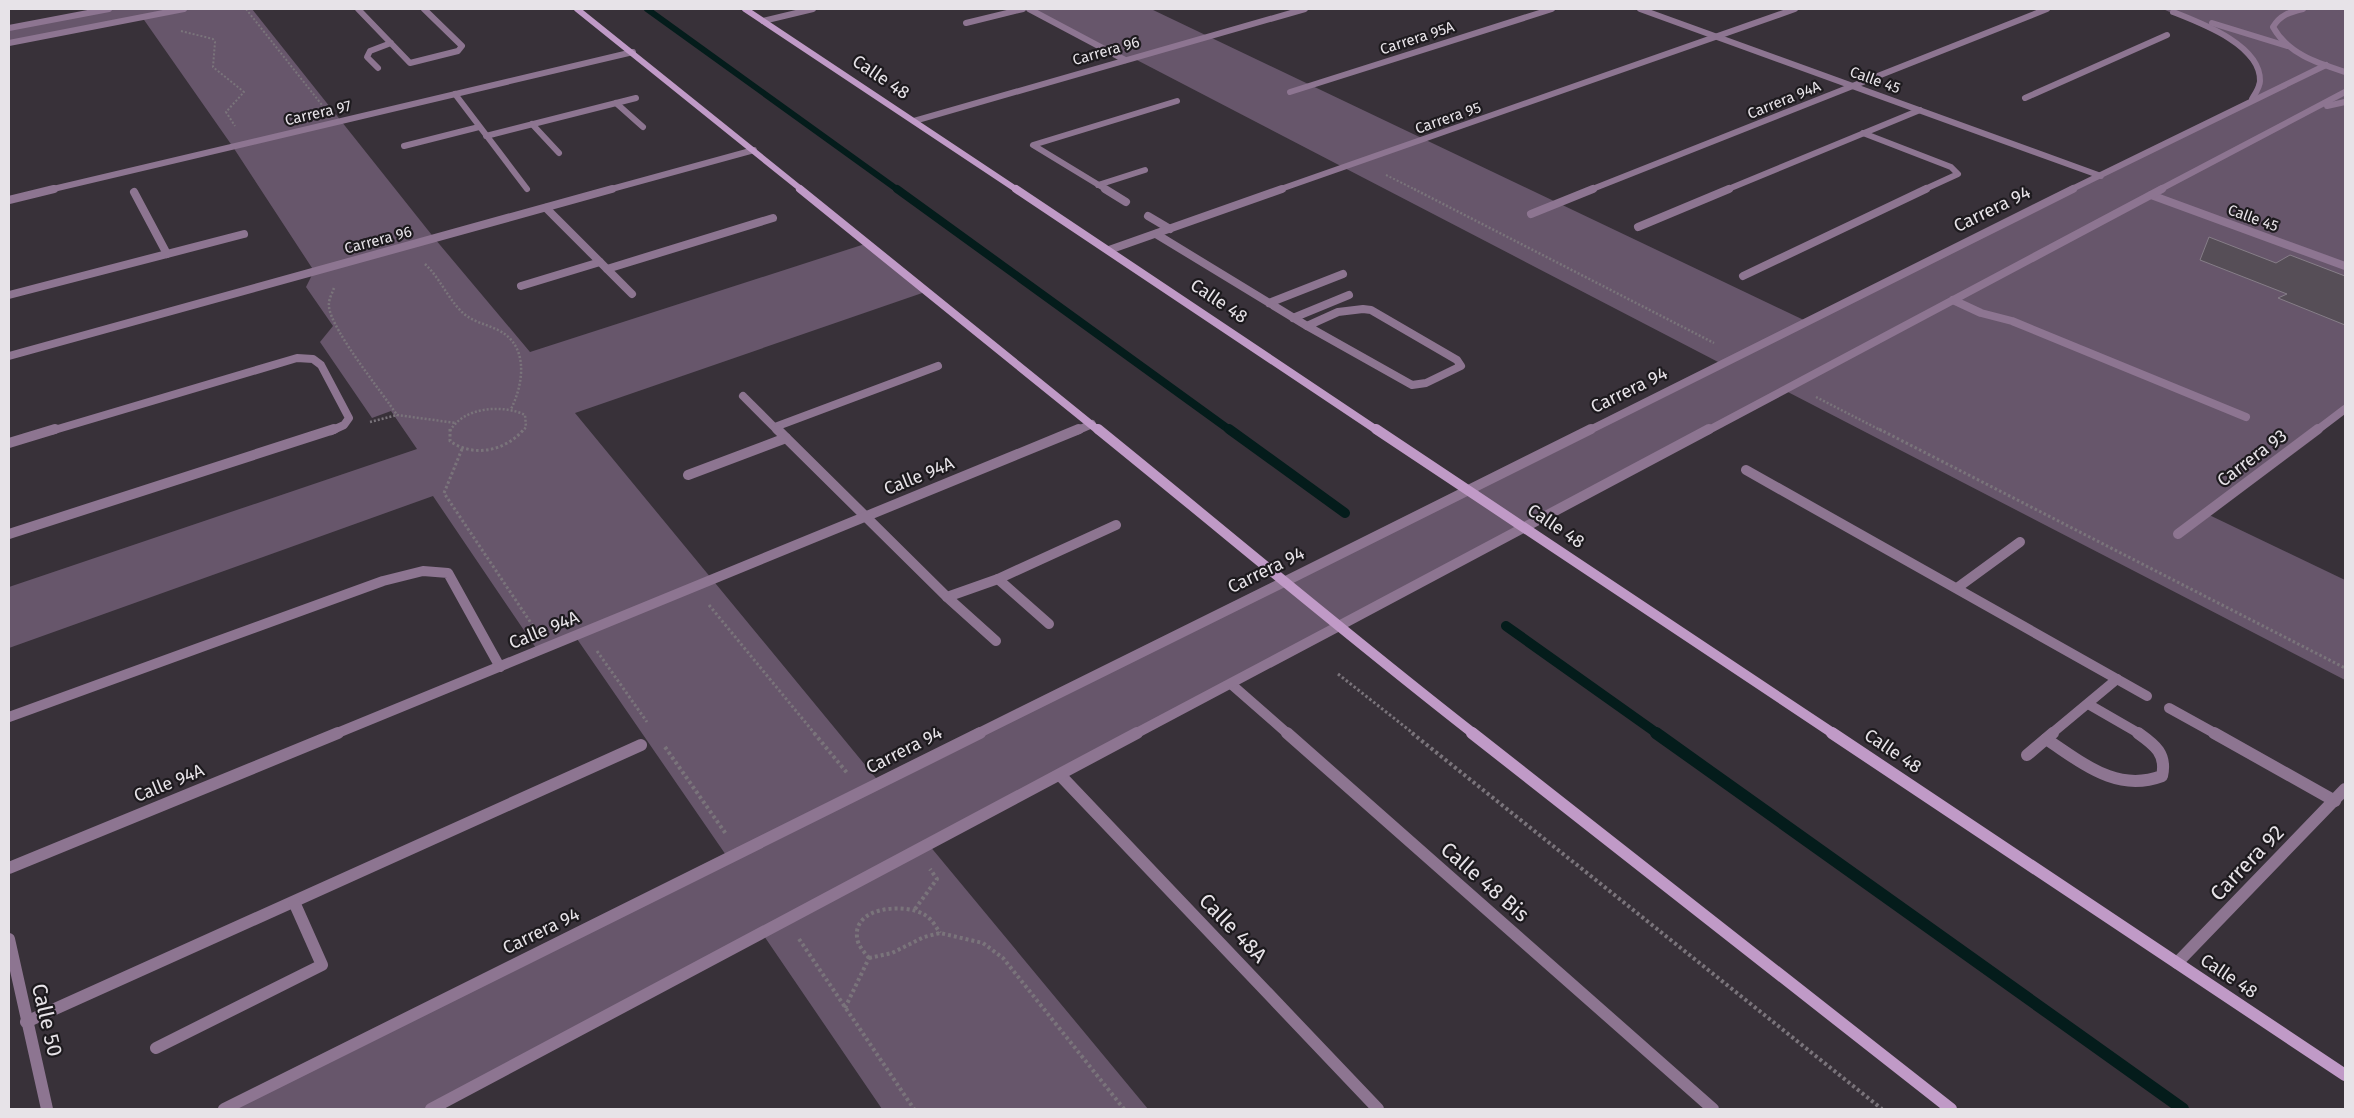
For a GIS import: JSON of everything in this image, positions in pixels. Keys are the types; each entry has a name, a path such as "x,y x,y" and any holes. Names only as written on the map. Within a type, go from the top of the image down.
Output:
{"main road":[{"path":"577,9 633,52 1286,581 1338,627 1951,1109"},
{"name":"Calle 48","path":"744,9 1470,490 2345,1076"}],"street":[{"path":"9,28 109,9"},
{"path":"9,44 184,9"},
{"path":"358,9 410,63 458,51 462,46 424,9"},
{"path":"762,21 813,9"},
{"path":"966,23 1023,9"},
{"path":"1029,9 1125,60"},
{"name":"Carrera 96","path":"914,121 1305,9"},
{"name":"Carrera 95A","path":"1290,92 1552,9"},
{"name":"Calle 45","path":"1640,9 2101,176"},
{"name":"Carrera 95","path":"1109,250 1795,9"},
{"name":"Carrera 94A","path":"1531,214 2047,9"},
{"path":"2288,46 2277,36 2273,27 2277,19 2303,9"},
{"path":"2252,100 2259,91 2262,81 2260,71 2254,61 2238,45 2215,30 2170,11 2288,46 2326,66 2345,72"},
{"path":"2025,98 2167,35"},
{"path":"378,68 367,57 370,51 391,44"},
{"name":"Carrera 97","path":"9,200 633,52"},
{"name":"Carrera 94","path":"224,1109 2252,100 2326,66"},
{"path":"431,1109 2345,92"},
{"path":"455,94 478,127 527,189"},
{"path":"486,136 636,98"},
{"path":"1126,202 1033,145 1177,101"},
{"path":"2310,111 2345,102"},
{"path":"616,104 643,127"},
{"path":"1638,227 1920,110"},
{"path":"532,124 559,153"},
{"path":"404,146 478,127"},
{"path":"1743,276 1958,174 1951,167 1863,133"},
{"name":"Carrera 96","path":"9,356 754,150"},
{"path":"1098,185 1145,170"},
{"path":"134,192 167,254"},
{"name":"Calle 45","path":"2151,195 2345,266"},
{"path":"546,208 632,294"},
{"path":"1148,216 1170,229"},
{"path":"607,269 773,218"},
{"path":"9,296 244,234"},
{"path":"1156,234 1293,318 1307,326 1412,385 1426,383 1461,366 1457,360 1371,310 1359,307 1347,309 1307,326"},
{"path":"521,286 600,262"},
{"path":"1269,303 1343,274"},
{"path":"1293,318 1349,295"},
{"path":"1953,300 1981,313 2012,321 2246,417"},
{"path":"9,442 297,358 313,359 321,365 349,418 344,425 323,434 9,534"},
{"path":"775,426 938,366"},
{"path":"743,396 867,516 947,597 996,641"},
{"name":"Carrera 93","path":"2178,534 2345,409"},
{"name":"Calle 94A","path":"9,868 1092,424"},
{"path":"688,475 786,438"},
{"path":"1746,470 2147,696"},
{"path":"947,597 998,579 1116,525"},
{"path":"1957,588 2020,542"},
{"path":"9,717 383,581 409,572 432,569 448,573 500,666"},
{"path":"998,579 1049,624"},
{"path":"2027,755 2117,679"},
{"name":"Calle 48 Bis","path":"1231,684 1713,1109"},
{"path":"2046,739 2113,778 2142,783 2162,776 2166,769 2164,760 2150,741 2088,704"},
{"path":"2169,708 2334,800"},
{"path":"26,1022 641,745"},
{"name":"Calle 48A","path":"1060,775 1378,1109"},
{"name":"Carrera 92","path":"2177,963 2345,789"},
{"path":"156,1048 322,965 294,902"},
{"name":"Calle 50","path":"9,939 26,1022 47,1109"}],"path":[{"path":"246,9 336,123"},
{"path":"179,31 213,39 215,42 213,67 244,92 226,112 247,144"},
{"path":"1361,162 1739,356"},
{"path":"398,249 427,266 448,296 466,315 500,331 512,343 519,356 523,377 518,398 511,409"},
{"path":"343,264 328,304 329,309 340,329 397,415 456,423"},
{"path":"1794,385 2345,668"},
{"path":"511,409 525,416 527,421 522,432 515,438 489,448 462,449 454,446 448,435 456,423 482,410 511,409"},
{"path":"462,449 444,493 547,647"},
{"path":"694,587 862,792"},
{"path":"1338,674 1882,1109"},
{"path":"915,852 937,879 936,884 915,909"},
{"path":"869,958 857,946 855,934 862,920 878,911 891,908 915,909 930,919 940,933"},
{"path":"786,920 914,1109"},
{"path":"869,958 892,953 924,937 940,933 983,943 994,950 1124,1109"},
{"path":"845,1008 869,958"}],"shaded area":[{"path":"109,9 252,9 435,239 530,352 868,243 928,291 575,413 880,783 1722,364 1133,58 1125,60 1029,9 1151,9 1808,322 2252,100 2260,71 2231,40 2163,9 2345,9 2345,409 2205,513 2345,580 2345,680 1784,390 929,845 1148,1109 882,1109 762,933 431,1109 224,1109 728,858 575,636 538,651 433,496 9,648 9,587 417,449 391,411 372,418 320,342 333,326 306,287 314,271 233,147 142,17 9,43 9,28"}],"building":[{"path":"2209,237 2276,263 2290,255 2345,276 2345,325 2278,298 2287,294 2200,260"}],"waterway":[{"path":"647,9 898,190"},
{"path":"897,189 1231,431"},
{"path":"1229,429 1345,513"},
{"path":"1506,626 1658,734"},
{"path":"1656,733 2183,1109"}]}
